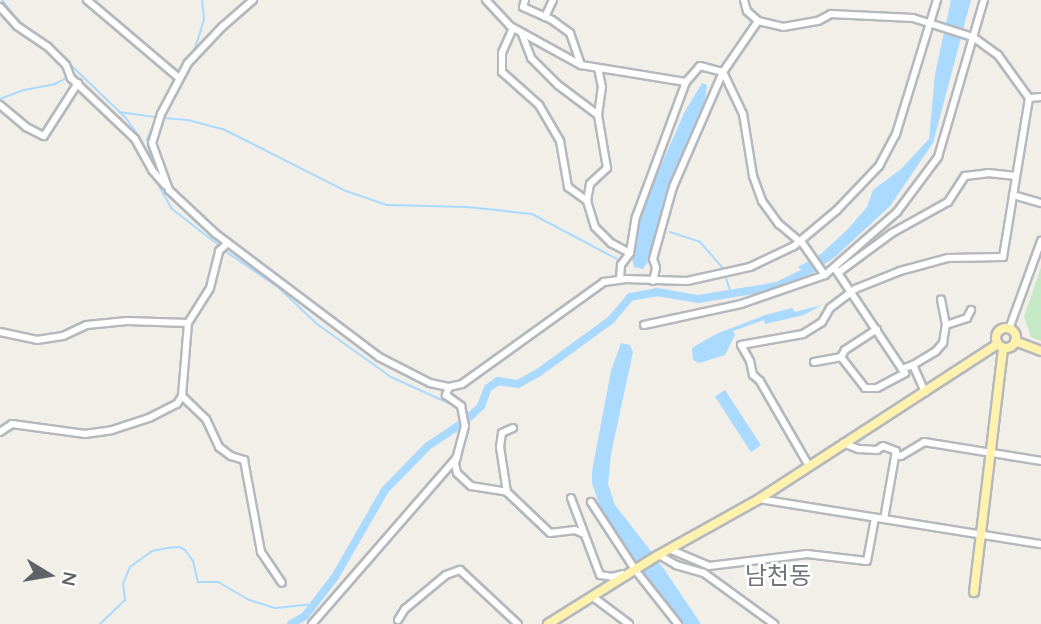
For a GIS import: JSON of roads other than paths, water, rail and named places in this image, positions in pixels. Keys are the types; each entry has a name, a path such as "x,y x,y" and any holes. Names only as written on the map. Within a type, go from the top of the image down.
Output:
{"main road":[{"path":"974,592 1000,346 998,332 1009,329 1015,341 1041,351"},
{"path":"548,624 658,555 759,499 843,443 1000,346 1009,347 1015,341"}],"street":[{"path":"87,0 179,78"},
{"path":"169,190 152,139 179,78 205,44 253,0"},
{"path":"485,0 513,28 581,65 686,82"},
{"path":"525,0 523,7 570,33 581,65"},
{"path":"545,17 553,0"},
{"path":"744,0 747,11 758,21 783,27 818,21 831,14 913,18 972,37 999,55 1029,98 1003,257 948,258 900,271 852,291 831,308 822,322 803,334 741,345 750,361 753,375 760,381 809,466"},
{"path":"0,7 17,26 48,47 78,83 135,139 152,170 186,209 379,357 430,383 449,387 462,384 592,289 620,279 687,281 750,267 801,243 838,210 879,166 896,134 933,24 937,0"},
{"path":"836,270 897,212 938,157 984,0"},
{"path":"653,281 656,268 653,259 673,187 723,72 758,21"},
{"path":"513,28 502,53 502,72 539,105 560,141 568,187 587,201"},
{"path":"522,33 531,58 558,85 598,115"},
{"path":"620,279 621,265 630,253 636,218 686,82 700,66 723,72 743,114 758,192 772,216 801,243 825,274"},
{"path":"598,68 602,87 598,115 607,168 590,184 587,201 595,227 611,243 630,253"},
{"path":"1,105 26,127 44,136 78,83"},
{"path":"1029,98 1041,97"},
{"path":"135,139 152,139"},
{"path":"644,325 741,304 836,270 892,233 948,202 965,176 988,173 1016,176"},
{"path":"1013,195 1041,203"},
{"path":"1009,329 1041,242"},
{"path":"0,432 12,424 85,434 112,430 177,404 182,396 188,323 210,288 219,251 228,243"},
{"path":"836,270 905,373 877,388 865,388 841,357"},
{"path":"902,369 941,347 946,326 941,299"},
{"path":"946,326 967,318 971,310"},
{"path":"0,332 37,340 62,336 87,325 127,321 188,323"},
{"path":"814,362 841,357 845,350 877,329"},
{"path":"913,365 925,392"},
{"path":"449,387 446,395 461,406 465,426 455,469 468,485 507,492 550,534 575,530 582,533"},
{"path":"182,396 206,419 219,447 231,456 244,460 261,552 282,583"},
{"path":"507,492 500,447 502,433 513,428"},
{"path":"896,455 901,456 924,442 1041,461"},
{"path":"843,443 877,450 883,446 896,451 884,519"},
{"path":"312,624 457,457"},
{"path":"571,498 600,575 612,577 636,570"},
{"path":"759,499 1041,544"},
{"path":"591,502 636,570 678,624"},
{"path":"669,549 709,566 807,554 867,561 875,518"},
{"path":"658,555 676,565 704,573 774,624"},
{"path":"704,573 709,566"},
{"path":"398,620 405,609 446,575 460,570 518,624"},
{"path":"593,597 629,624"}],"water":[{"path":"951,0 971,0 933,143 890,206 835,257 808,275 798,267 821,254 848,229 867,207 873,190 901,169 929,139 935,74"},
{"path":"702,83 707,85 705,100 673,174 648,262 643,269 634,267 632,259 638,228 652,186 685,111"},
{"path":"822,305 804,315 765,324 764,320 733,331 735,335 725,355 699,363 693,360 692,348 716,334 765,315 792,308 795,312"},
{"path":"621,343 630,345 633,352 611,454 608,484 615,505 654,555 639,566 603,515 592,483 611,371"},
{"path":"725,390 761,445 751,452 715,397"},
{"path":"656,559 701,624 683,624 642,570"}],"waterway":[{"path":"2,0 23,27"},
{"path":"178,75 194,51 204,19 202,0"},
{"path":"53,48 125,117 139,136 142,146"},
{"path":"0,99 24,90 55,84 68,77"},
{"path":"119,112 154,117"},
{"path":"151,161 147,139 158,114"},
{"path":"164,118 188,120 225,130 346,191 387,205 467,207 532,214 617,259"},
{"path":"152,174 172,209 221,247"},
{"path":"670,232 700,242 724,270"},
{"path":"225,251 278,287 317,324 391,377 457,407"},
{"path":"291,624 305,616 335,577 385,490 428,446 464,422 481,406 488,388 498,381 518,384 538,373 611,320 630,297 657,292 698,299 777,286 812,269"},
{"path":"725,275 731,294"},
{"path":"464,411 472,415"},
{"path":"100,624 125,600 123,584 130,567 152,551 167,548 179,547 185,550 193,561 198,582 218,582 249,600 276,608 314,604"}],"district":[{"name":"남천동","path":"778,576"}]}
